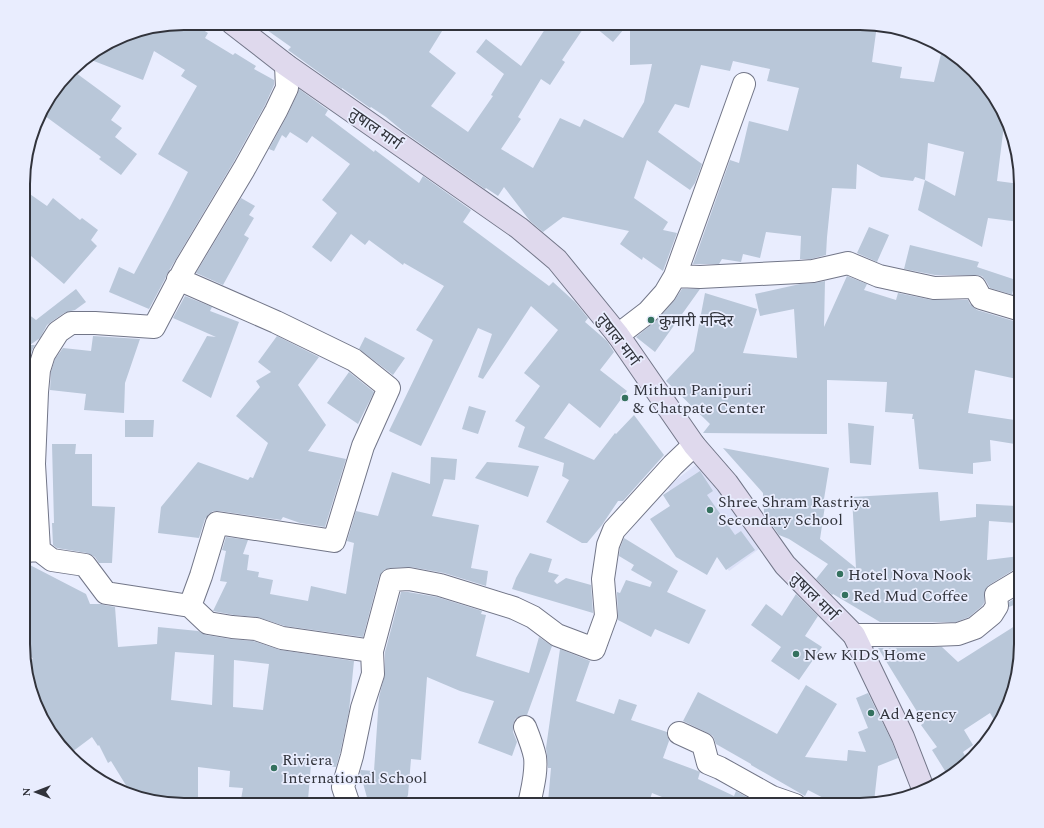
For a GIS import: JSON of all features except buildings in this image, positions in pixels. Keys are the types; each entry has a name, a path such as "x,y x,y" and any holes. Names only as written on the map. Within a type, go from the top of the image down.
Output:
{"street":[{"name":"तुषाल मार्ग","path":"241,30 286,65 519,228 557,260 618,335 694,445 727,483 785,566 854,635 903,737 922,785"},
{"path":"286,65 287,88 276,111 244,169 178,279 154,328 95,323 71,323 58,332 44,354 39,370 37,392 31,551 52,560 85,566 106,593 190,606 208,623 256,629 282,638 372,651"},
{"path":"618,335 648,312 665,293 676,276 744,84"},
{"path":"676,276 700,277 813,271 848,263 879,276 934,288 975,287 981,298 1014,308"},
{"path":"178,279 276,322 354,360 389,388 363,446 334,541 217,523 190,606"},
{"path":"347,798 343,788 352,756 362,708 373,674 372,651 391,580 409,579 440,585 514,608 533,617 557,635 594,649 606,616 603,579 608,545 614,530 694,445"},
{"path":"854,635 958,634 975,628 992,614 997,606 996,595 1014,584"},
{"path":"525,727 531,740 535,758 530,798"},
{"path":"679,733 703,744 708,763 775,798"}],"shaded area":[{"name":"Shree Shram Rastriya Secondary School","path":"701,461 763,546 729,571 667,487"}],"place":[{"name":"कुमारी मन्दिर","path":"651,320"},
{"name":"Mithun Panipuri & Chatpate Center","path":"625,398"},
{"name":"Shree Shram Rastriya Secondary School","path":"710,510"},
{"name":"Hotel Nova Nook","path":"840,574"},
{"name":"Red Mud Coffee","path":"845,595"},
{"name":"New KIDS Home","path":"796,654"},
{"name":"Ad Agency","path":"871,713"},
{"name":"Riviera International School","path":"274,768"}]}
